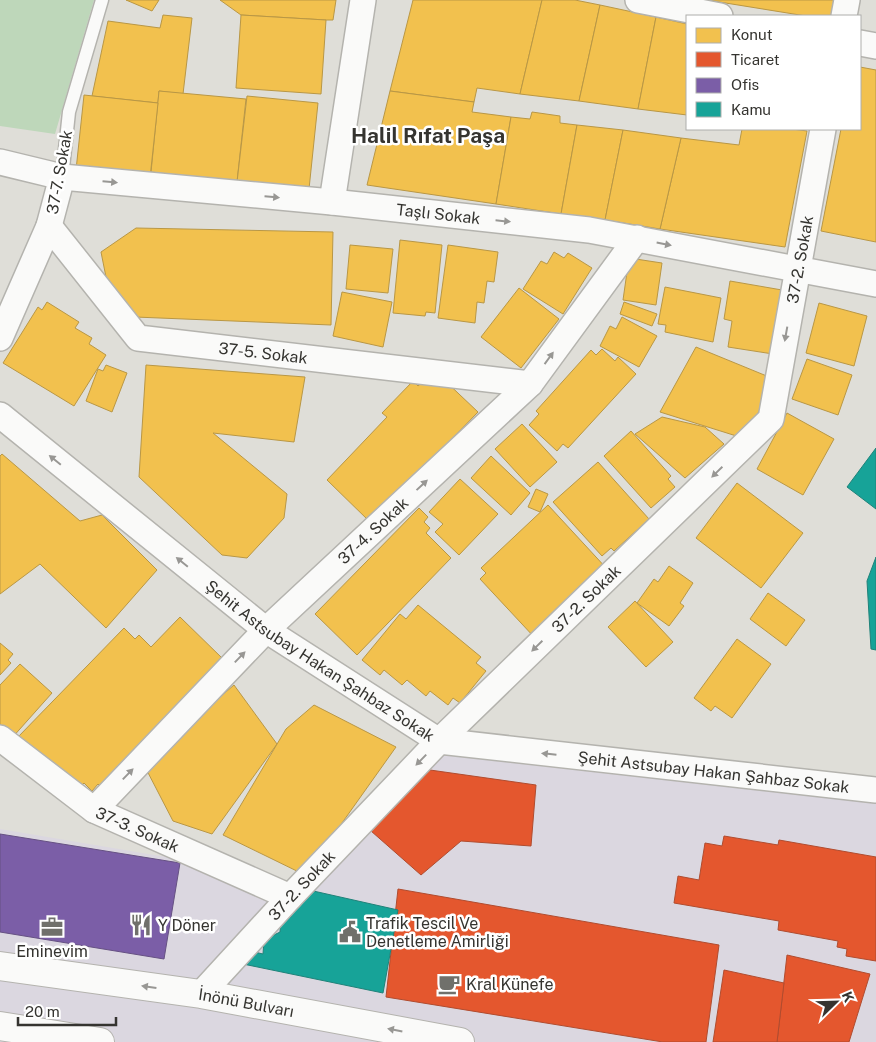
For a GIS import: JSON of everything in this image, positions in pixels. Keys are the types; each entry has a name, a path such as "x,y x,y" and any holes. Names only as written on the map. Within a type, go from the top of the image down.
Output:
{"main road":[{"name":"İnönü Bulvarı","path":"0,966 201,994 460,1042"},
{"path":"0,1026 100,1042"}],"street":[{"path":"332,202 363,0"},
{"path":"638,0 715,15"},
{"path":"844,15 847,0"},
{"path":"861,43 876,46"},
{"name":"37-2. Sokak","path":"201,994 290,897 439,741 771,420 824,130"},
{"name":"Taşlı Sokak","path":"0,162 62,177 332,202 589,230 876,284"},
{"name":"37-7. Sokak","path":"0,338 49,226 62,177"},
{"name":"37-5. Sokak","path":"49,226 138,338 530,384"},
{"name":"37-4. Sokak","path":"94,810 266,630 530,384 637,238"},
{"name":"Şehit Astsubay Hakan Şahbaz Sokak","path":"0,415 266,630 439,741 876,790"},
{"name":"37-3. Sokak","path":"0,738 94,810 290,897"}],"lane":[{"name":"37-7. Sokak","path":"62,177 69,112 102,0"}],"shaded area":[{"path":"437,744 876,801 876,1042 0,1042 0,829 178,859 286,899"}],"green space":[{"path":"0,0 94,0 55,134 0,126"}],"building: Konut":[{"path":"126,0 159,0 152,11"},
{"path":"220,0 336,0 333,20 326,20 241,15"},
{"path":"413,0 542,0 520,94 477,88 474,102 390,91"},
{"path":"542,0 575,0 600,5 579,101 520,94"},
{"path":"707,0 837,0 834,15 800,15"},
{"path":"600,5 656,17 638,109 579,101"},
{"path":"163,15 192,18 183,94 159,91 158,103 92,96 108,21 160,28"},
{"path":"241,15 326,20 321,94 236,88"},
{"path":"656,17 686,24 686,115 638,109"},
{"path":"861,67 876,70 876,242 821,231 841,130 861,130"},
{"path":"159,91 246,99 237,182 151,172"},
{"path":"390,91 474,102 472,112 511,117 496,204 367,185"},
{"path":"84,95 158,103 150,178 76,170"},
{"path":"247,96 318,103 309,189 237,182"},
{"path":"532,112 560,116 560,123 577,125 561,214 496,204 511,117 530,119"},
{"path":"577,125 623,130 605,220 561,214"},
{"path":"623,130 681,138 660,229 605,220"},
{"path":"742,130 807,131 785,247 660,229 681,138 739,145"},
{"path":"136,228 333,232 331,325 135,317 108,287 101,252"},
{"path":"400,240 442,245 435,313 426,312 425,316 393,313"},
{"path":"350,245 393,249 388,293 346,289"},
{"path":"448,245 498,252 494,282 487,281 484,303 477,302 475,323 438,318"},
{"path":"554,252 564,258 568,253 592,268 563,314 523,289 541,261 547,264"},
{"path":"629,258 662,263 656,305 623,300"},
{"path":"730,281 782,290 773,354 728,347 732,321 724,319"},
{"path":"665,287 721,298 713,342 665,332 666,325 658,324"},
{"path":"519,288 559,319 521,368 481,337"},
{"path":"342,292 392,302 383,347 333,336"},
{"path":"47,302 79,322 75,328 92,338 89,344 106,355 74,406 3,363 38,307 42,310"},
{"path":"624,302 657,314 652,326 620,314"},
{"path":"819,303 867,316 854,366 806,353"},
{"path":"622,317 657,336 639,367 600,346 610,326 616,329"},
{"path":"696,347 774,379 746,439 660,412"},
{"path":"602,349 615,361 618,357 636,374 568,448 563,444 557,451 529,425 539,414 536,411 591,350 596,355"},
{"path":"807,359 852,375 838,415 792,399"},
{"path":"106,365 127,373 112,412 86,401 98,369 103,371"},
{"path":"146,365 305,377 294,442 213,433 287,494 284,518 247,558 222,555 139,477"},
{"path":"440,376 478,412 389,504 369,521 327,480 387,417 382,413 413,381 418,386 426,379"},
{"path":"787,413 834,439 803,495 757,469"},
{"path":"662,417 705,427 724,444 685,478 635,434"},
{"path":"522,424 557,462 530,487 495,449"},
{"path":"631,431 671,476 668,479 675,487 651,508 604,456"},
{"path":"2,454 80,521 102,515 157,570 106,628 40,564 0,594 0,456"},
{"path":"491,456 530,493 511,515 471,478"},
{"path":"598,462 649,519 614,551 611,548 602,556 553,502"},
{"path":"460,479 498,514 459,555 435,532 443,524 429,512"},
{"path":"737,483 803,533 761,588 696,538"},
{"path":"536,489 548,494 540,512 528,507"},
{"path":"548,505 608,570 535,638 480,579 486,573 481,568"},
{"path":"419,508 428,517 424,522 430,528 426,533 451,558 357,655 315,614"},
{"path":"669,566 693,583 680,603 684,606 669,626 637,603 654,579 658,582"},
{"path":"768,593 805,620 786,646 750,619"},
{"path":"635,601 673,642 646,667 608,627"},
{"path":"418,605 481,657 476,663 486,671 460,703 453,698 448,705 430,691 426,696 407,680 402,685 384,670 380,675 362,660 400,614 406,619"},
{"path":"180,617 222,658 104,790 98,784 92,791 84,783 79,788 18,737 124,628 135,639 139,635 151,647"},
{"path":"737,639 771,664 732,718 715,706 711,711 694,698"},
{"path":"0,643 13,654 8,660 11,663 0,675"},
{"path":"20,664 52,693 11,739 0,729 0,685"},
{"path":"234,685 277,744 212,834 173,821 143,763"},
{"path":"314,705 396,747 305,875 223,835 286,729"}],"building: Ticaret":[{"path":"430,770 536,785 531,846 461,841 421,875 371,831"},
{"path":"724,836 778,845 779,840 876,857 876,961 846,956 847,949 837,947 838,941 778,930 779,921 674,903 678,876 699,880 705,843 722,846"},
{"path":"398,889 719,945 706,1042 663,1042 386,997"},
{"path":"787,955 870,974 849,1042 777,1042"},
{"path":"724,970 784,983 777,1042 713,1042"}],"building: Ofis":[{"path":"0,834 180,863 164,959 0,932"}],"building: Kamu":[{"path":"876,448 876,509 847,487"},
{"path":"876,557 876,650 871,649 867,581"},
{"path":"300,888 398,910 383,993 243,964 250,951 263,954 264,940 280,932 281,917 291,917"}],"place":[{"name":"Y Döner","path":"141,925"},
{"name":"Eminevim","path":"52,927"},
{"name":"Trafik Tescil Ve Denetleme Amirliği","path":"350,932"},
{"name":"Kral Künefe","path":"449,984"}],"district":[{"name":"Halil Rıfat Paşa","path":"428,136"}]}
